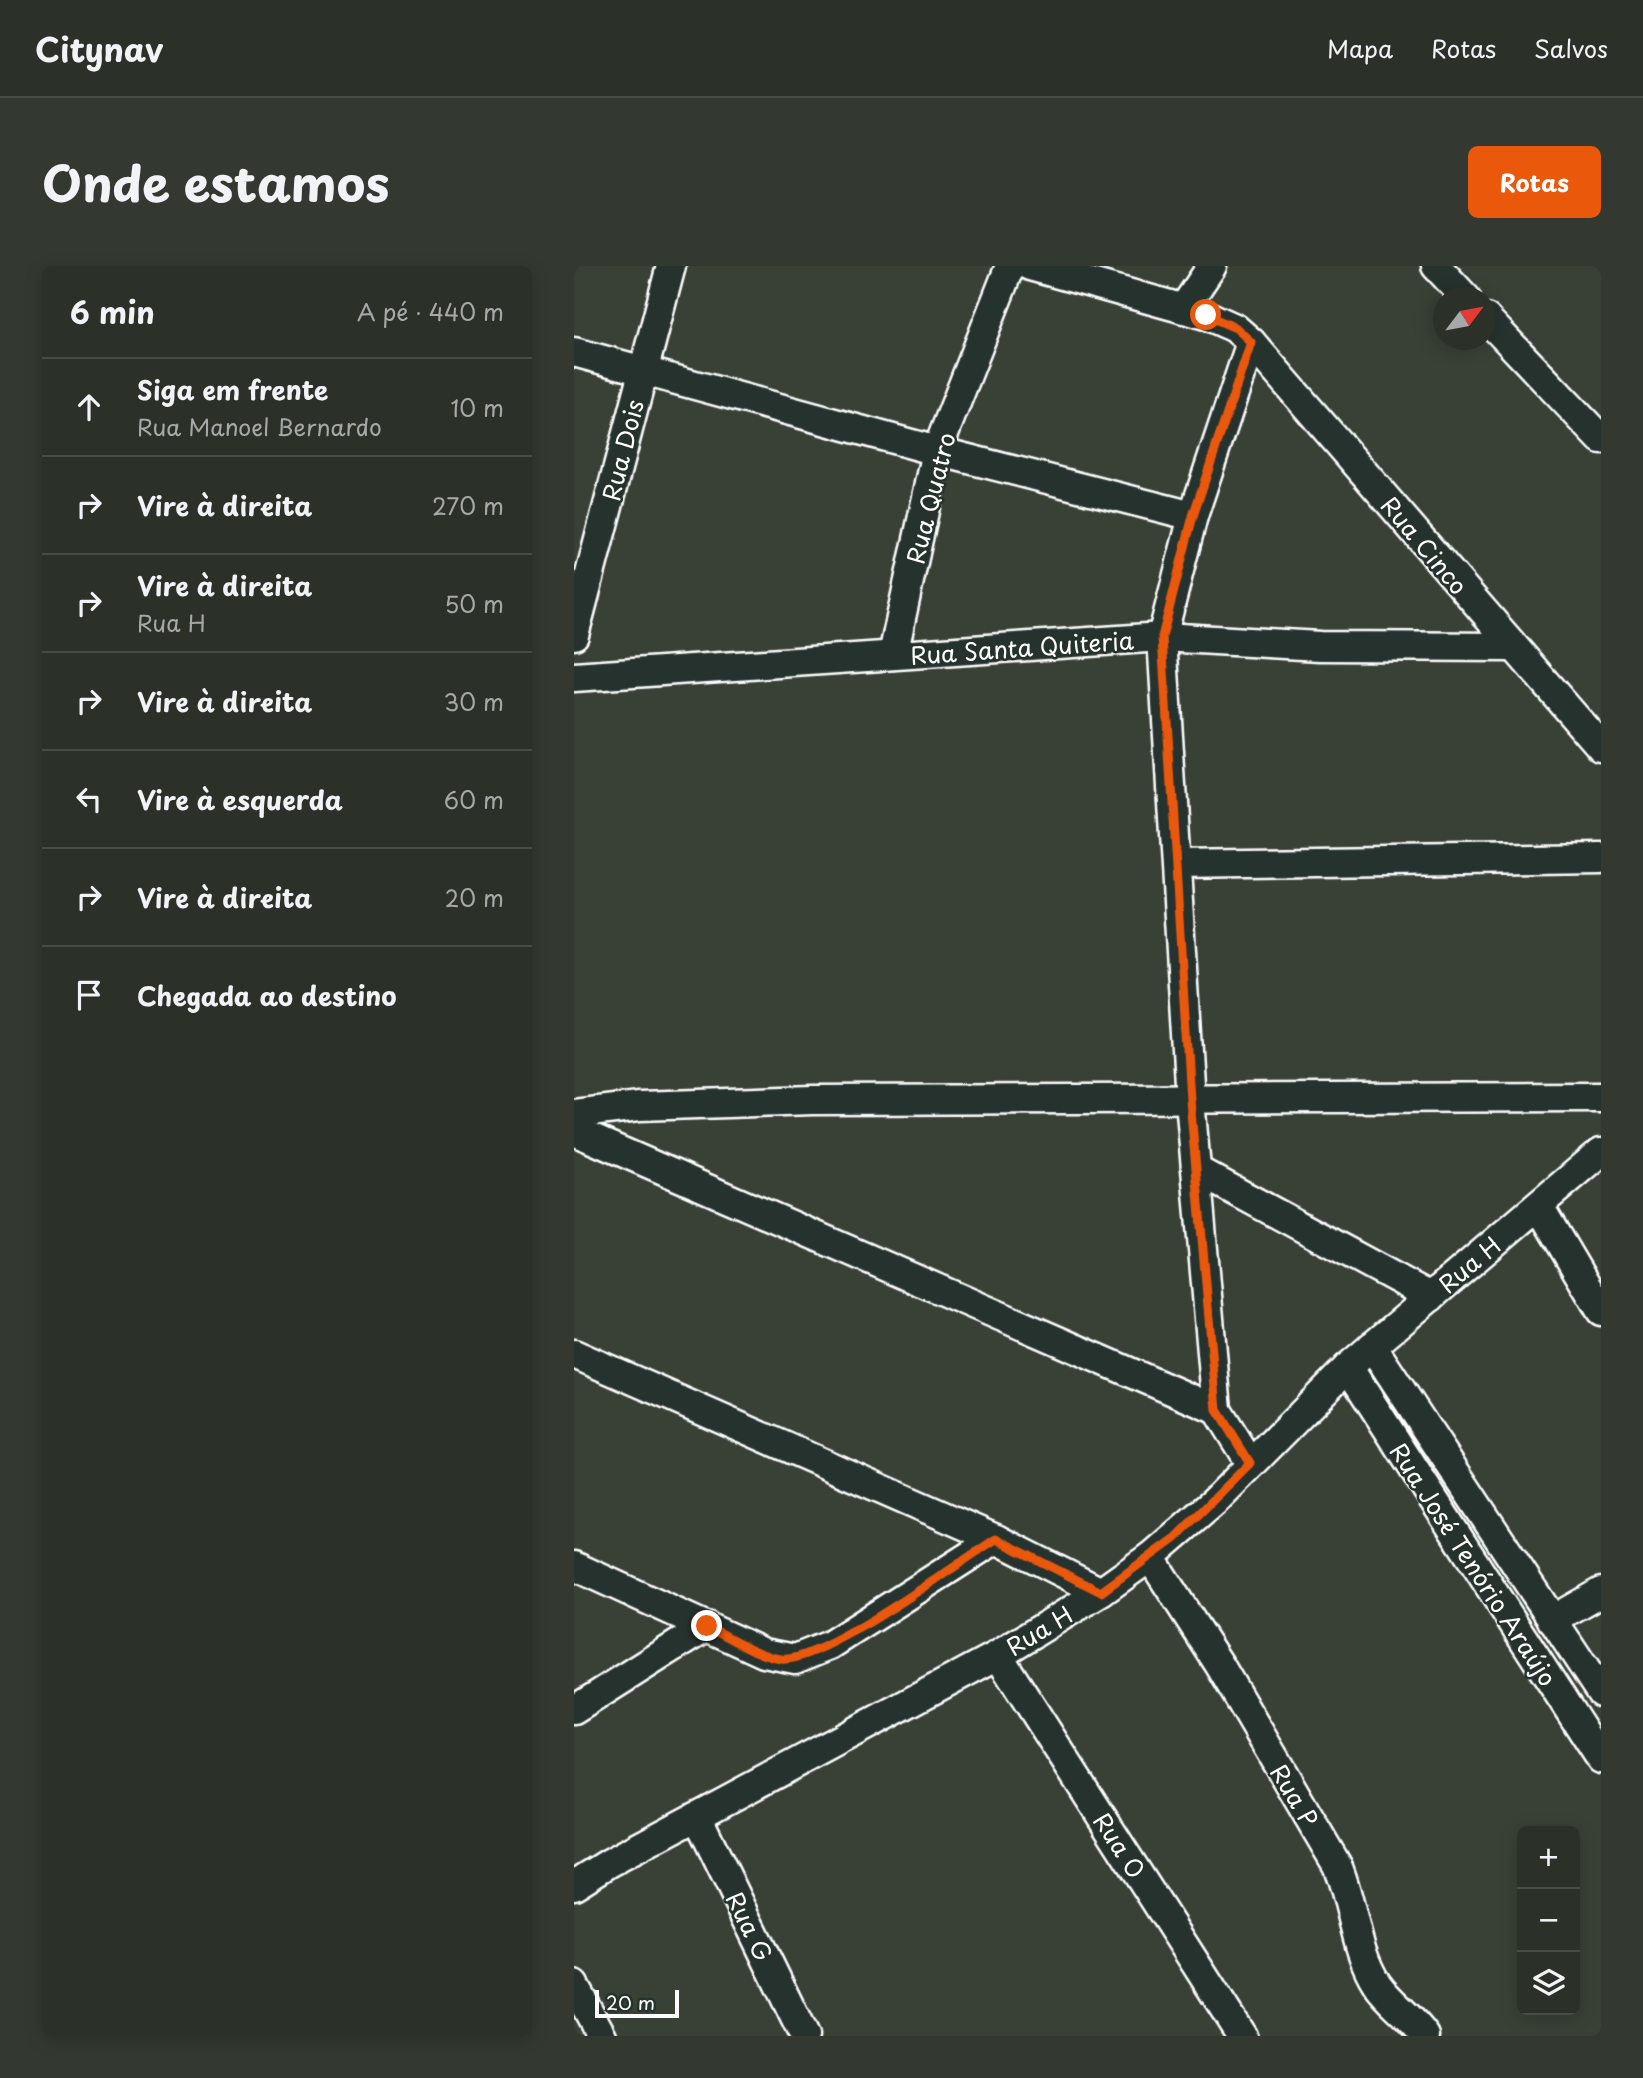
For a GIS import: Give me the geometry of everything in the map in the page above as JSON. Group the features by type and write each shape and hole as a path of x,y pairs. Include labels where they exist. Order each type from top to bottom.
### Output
{"street":[{"name":"Rua Dois","path":"574,635 671,266"},
{"name":"Rua Quatro","path":"893,655 937,452 1010,266"},
{"name":"Rua Cinco","path":"1030,266 1223,321 1251,342 1601,747"},
{"path":"1183,309 1212,266"},
{"path":"1436,266 1456,287"},
{"path":"1496,329 1601,439"},
{"path":"1250,1463 1217,1410 1190,1100 1178,864 1162,637 1193,516 1251,342"},
{"path":"574,352 937,452 1193,516"},
{"name":"Rua Santa Quiteria","path":"574,677 1162,637 1320,646 1512,647"},
{"path":"1178,864 1601,858"},
{"path":"574,1114 639,1106 813,1100 1601,1097"},
{"path":"574,1131 1217,1410"},
{"name":"Rua H","path":"574,1885 998,1655 1101,1592 1150,1557 1213,1502 1348,1367 1601,1152"},
{"path":"1198,1171 1431,1297"},
{"path":"1539,1206 1601,1311"},
{"name":"Rua José Tenório Araújo","path":"1372,1346 1601,1693"},
{"path":"574,1353 996,1539 1101,1592"},
{"name":"Rua José Tenório Araújo","path":"1348,1367 1601,1759"},
{"path":"574,1566 764,1653 795,1659 830,1645 996,1539"},
{"name":"Rua P","path":"1150,1557 1219,1664 1337,1865 1353,1909 1363,1954 1377,1983 1425,2036"},
{"path":"1552,1620 1601,1592"},
{"path":"574,1710 707,1626"},
{"name":"Rua O","path":"998,1655 1241,2036"},
{"name":"Rua G","path":"697,1816 804,2036"},
{"path":"574,1985 602,2036"}],"route":[{"path":"707,1626 764,1653 781,1659 795,1659 830,1645 996,1539 1101,1592 1175,1538 1250,1463 1217,1410 1190,1100 1178,864 1162,637 1193,516 1251,342 1236,328 1206,315"}]}
